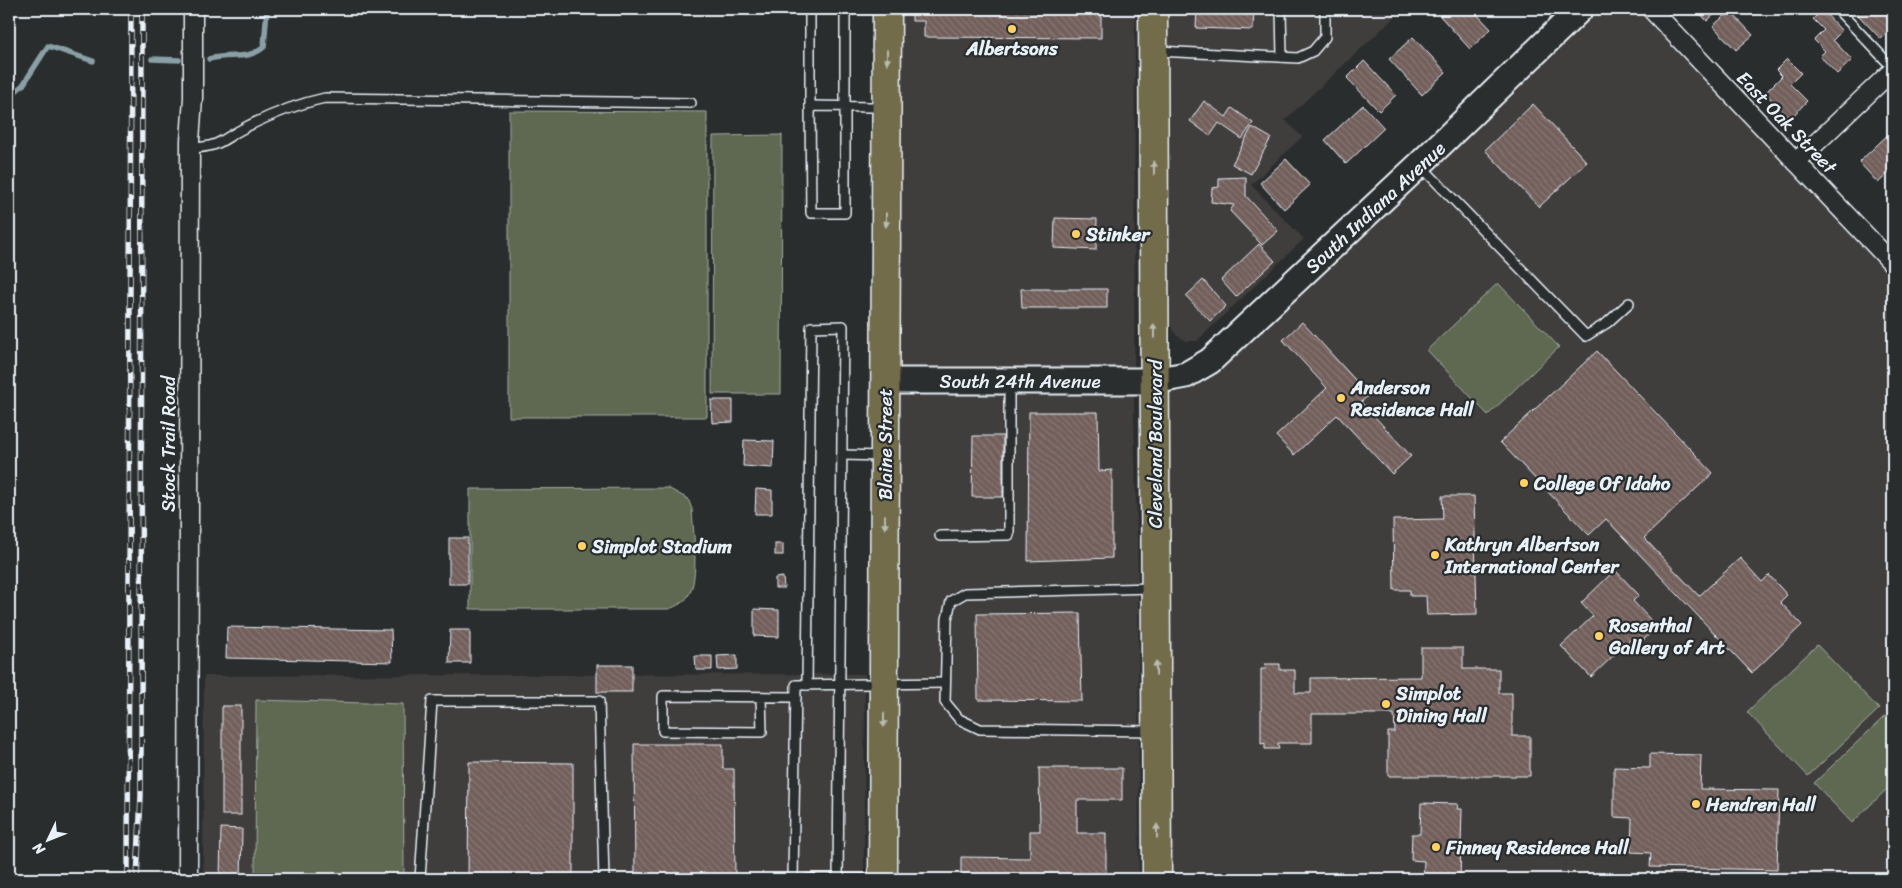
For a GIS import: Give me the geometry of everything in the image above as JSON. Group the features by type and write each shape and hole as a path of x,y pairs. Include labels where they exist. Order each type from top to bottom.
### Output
{"main road":[{"name":"Blaine Street","path":"884,879 886,9"},
{"name":"Cleveland Boulevard","path":"1153,9 1157,879"},
{"name":"South Indiana Avenue","path":"1154,381 1186,375 1210,362 1419,165 1580,9"},
{"name":"South 24th Avenue","path":"886,382 1154,381"}],"street":[{"name":"Stock Trail Road","path":"188,879 190,148 193,9"},
{"name":"East Oak Street","path":"1650,9 1893,264"},
{"path":"1796,162 1893,69"}],"lane":[{"path":"810,9 811,213 845,213 845,9"},
{"path":"1281,9 1282,57"},
{"path":"1154,51 1298,58 1313,51 1325,37 1325,9"},
{"path":"1837,9 1893,69"},
{"path":"190,148 210,147 245,127 294,105 326,98 691,103"},
{"path":"810,106 887,107"},
{"path":"1419,165 1586,336 1607,323 1629,303"},
{"path":"807,685 811,327 843,326 838,879"},
{"path":"940,536 1009,535 1009,381"},
{"path":"842,455 885,456"},
{"path":"1156,588 965,593 951,601 947,619 944,702 959,720 980,729 1156,731"},
{"path":"793,879 796,686 945,683"},
{"path":"761,697 762,732 662,731 664,696 796,697"},
{"path":"420,879 432,701 599,701 604,879"},
{"path":"807,879 879,879"}],"shaded area":[{"path":"901,9 1135,9 1134,415 1138,578 1139,879 899,879"},
{"path":"1168,9 1397,9 1400,12 1285,120 1302,137 1251,185 1304,239 1197,341 1187,341 1177,336 1172,329 1169,319"},
{"name":"College Of Idaho","path":"1580,9 1651,9 1893,264 1893,879 1157,879 1154,381 1186,375"},
{"path":"865,674 864,879 203,879 204,676"}],"green space":[{"path":"509,111 707,112 707,417 509,417"},
{"path":"782,135 781,394 712,394 713,136"},
{"path":"1498,283 1559,347 1488,415 1427,350"},
{"name":"Simplot Stadium","path":"668,488 688,499 692,509 695,554 694,578 688,596 680,604 669,609 470,609 470,489"},
{"path":"1817,645 1879,709 1808,776 1747,712"},
{"path":"256,700 403,704 404,879 255,879"},
{"path":"1885,716 1893,724 1893,783 1852,823 1814,783"}],"building":[{"name":"Albertsons","path":"912,9 1101,9 1101,38 924,37 924,21 912,21"},
{"path":"1197,9 1254,9 1253,30 1196,28"},
{"path":"1448,9 1472,9 1491,29 1470,49 1440,16"},
{"path":"1696,9 1720,9 1707,21"},
{"path":"1858,9 1893,9 1893,28 1881,39 1855,12"},
{"path":"1822,10 1842,31 1833,40 1852,60 1837,74 1820,56 1825,51 1814,40 1824,30 1813,19"},
{"path":"1730,11 1753,35 1736,50 1713,26"},
{"path":"1413,37 1446,72 1422,95 1389,59"},
{"path":"1787,59 1801,73 1790,84 1807,101 1790,119 1765,93 1782,76 1776,70"},
{"path":"1364,61 1396,95 1379,111 1347,78"},
{"path":"1204,101 1226,117 1232,108 1253,123 1242,139 1219,123 1210,136 1190,121"},
{"path":"1533,104 1587,162 1539,207 1485,150"},
{"path":"1363,105 1384,128 1346,164 1325,140"},
{"path":"1252,127 1271,138 1251,174 1232,164"},
{"path":"1893,130 1893,169 1878,183 1859,162"},
{"path":"1286,159 1310,185 1284,209 1260,183"},
{"path":"1246,177 1246,196 1278,231 1262,245 1230,211 1234,205 1211,202 1212,188 1219,187 1219,178"},
{"name":"Stinker","path":"1055,218 1097,219 1096,250 1054,248"},
{"path":"1259,244 1275,261 1236,297 1221,280"},
{"path":"1203,280 1226,306 1210,321 1186,296"},
{"path":"1021,289 1107,289 1107,308 1022,308"},
{"name":"Anderson Residence Hall","path":"1302,322 1369,395 1361,402 1411,456 1392,474 1337,415 1294,455 1276,436 1327,388 1283,340"},
{"path":"1597,351 1713,473 1644,538 1699,596 1740,558 1762,582 1769,575 1787,595 1780,602 1802,625 1752,673 1606,519 1589,535 1500,442"},
{"path":"711,400 733,400 733,422 712,423"},
{"path":"1029,412 1098,412 1099,471 1112,470 1112,558 1028,561"},
{"path":"973,436 1003,436 1003,497 972,497"},
{"path":"744,440 774,441 773,468 743,466"},
{"path":"756,489 772,490 772,514 755,514"},
{"name":"Kathryn Albertson International Center","path":"1442,496 1474,496 1477,614 1427,615 1426,596 1410,596 1410,590 1394,590 1393,520 1443,519"},
{"path":"449,538 468,538 468,584 449,584"},
{"path":"775,544 783,544 783,555 775,555"},
{"path":"1615,570 1639,595 1633,601 1657,627 1638,645 1632,638 1591,677 1561,646 1593,616 1581,603"},
{"path":"783,577 784,588 775,588 775,578"},
{"path":"754,609 779,610 779,637 754,636"},
{"path":"1080,613 1082,701 978,700 977,614"},
{"path":"227,627 391,630 392,662 226,658"},
{"path":"450,630 470,630 470,663 449,663"},
{"name":"Simplot Dining Hall","path":"1421,648 1463,648 1463,669 1499,669 1499,693 1512,693 1512,736 1530,736 1530,776 1388,776 1388,732 1395,732 1394,714 1312,714 1312,743 1278,743 1279,749 1265,749 1265,743 1261,744 1261,669 1266,669 1265,664 1280,664 1280,670 1295,670 1295,693 1311,693 1311,678 1421,677"},
{"path":"737,655 737,669 718,670 717,656"},
{"path":"695,656 712,656 712,670 696,670"},
{"path":"597,665 632,665 632,692 597,692"},
{"path":"222,706 241,706 241,815 222,815"},
{"path":"634,744 723,744 723,769 734,769 735,879 635,879"},
{"name":"Hendren Hall","path":"1650,754 1701,755 1700,789 1779,790 1777,870 1650,867 1651,853 1631,852 1632,818 1614,817 1614,767 1650,768"},
{"path":"469,762 573,763 573,879 468,879"},
{"path":"1039,768 1122,768 1122,800 1077,800 1077,833 1106,833 1106,879 961,879 961,857 1030,858 1030,831 1040,831"},
{"name":"Finney Residence Hall","path":"1421,803 1458,804 1457,809 1462,809 1460,879 1423,879 1424,861 1411,860 1412,834 1420,834"},
{"path":"221,828 242,829 241,879 220,879"}],"waterway":[{"path":"209,59 251,54 264,47 267,9"},
{"path":"9,97 23,85 48,46 93,61"},
{"path":"152,59 179,60"}],"railway":[{"path":"128,879 131,9"},
{"path":"137,879 141,796 142,9"}],"place":[{"name":"Albertsons","path":"1012,29"},
{"name":"Stinker","path":"1076,234"},
{"name":"Anderson Residence Hall","path":"1341,398"},
{"name":"College Of Idaho","path":"1524,483"},
{"name":"Simplot Stadium","path":"582,546"},
{"name":"Kathryn Albertson International Center","path":"1435,555"},
{"name":"Rosenthal Gallery of Art","path":"1599,636"},
{"name":"Simplot Dining Hall","path":"1386,704"},
{"name":"Hendren Hall","path":"1696,804"},
{"name":"Finney Residence Hall","path":"1436,847"}]}
